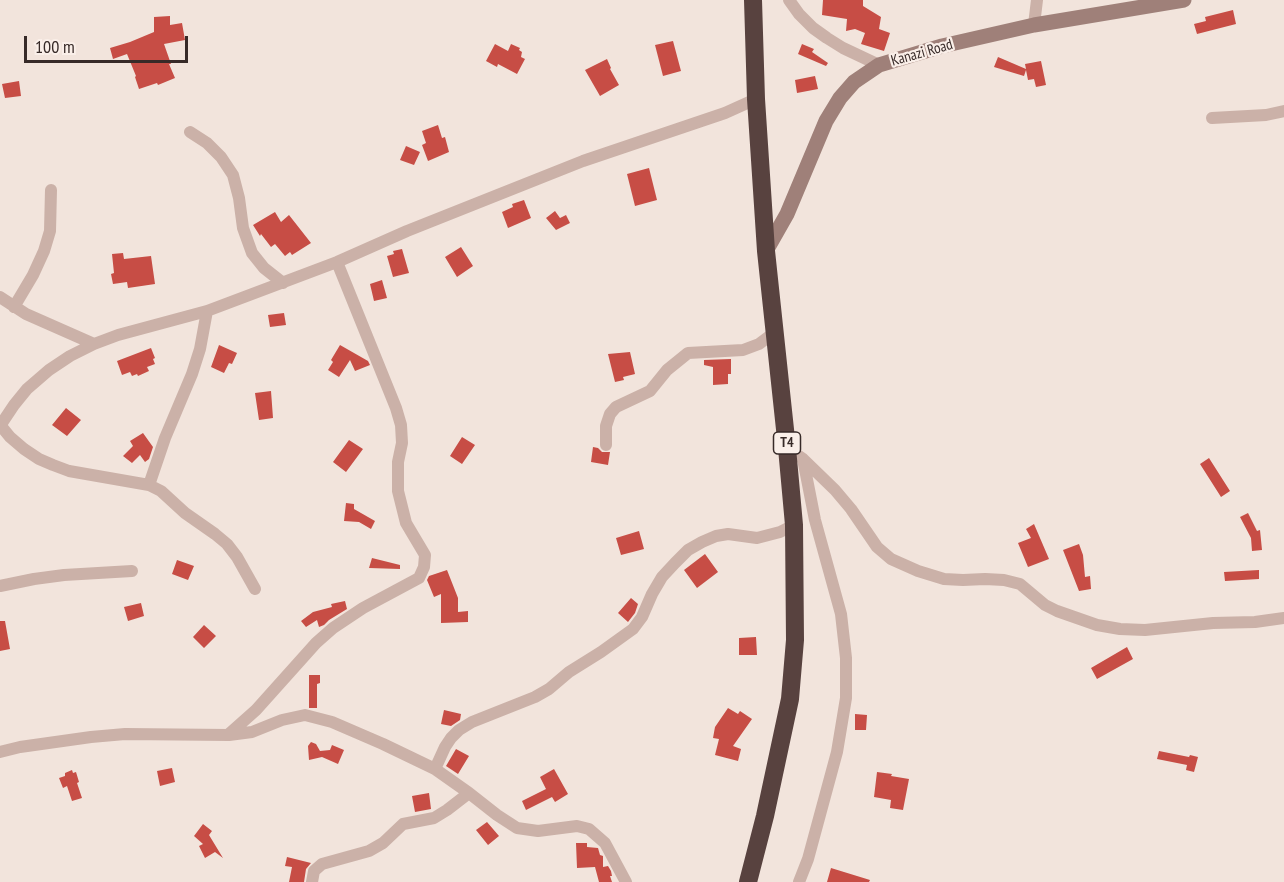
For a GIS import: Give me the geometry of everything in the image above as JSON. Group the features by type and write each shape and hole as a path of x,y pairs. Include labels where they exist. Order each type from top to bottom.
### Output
{"highway":[{"name":"T4","path":"748,882 765,816 790,699 795,639 794,525 788,448 766,251 756,99 753,0"}],"main road":[{"name":"Kanazi Road","path":"766,251 787,214 826,121 840,98 854,82 879,65 942,46 1034,25 1184,0"}],"street":[{"path":"789,0 813,28 843,48 879,65"},
{"path":"1034,25 1037,0"},
{"path":"255,589 227,544 161,491 149,486 80,473 53,465 39,459 10,437 0,426 27,389 70,356 94,344 207,311 283,283 583,161 725,113 756,99"},
{"path":"1212,118 1266,115 1284,111"},
{"path":"190,132 207,143 233,174 243,228 252,253 264,268 283,283"},
{"path":"14,307 44,251 50,231 51,190"},
{"path":"229,735 256,710 316,643 333,628 363,608 419,578 424,567 424,555 406,523 398,491 398,462 402,443 401,425 337,261"},
{"path":"0,297 43,322 94,344"},
{"path":"149,486 165,438 197,358 207,311"},
{"path":"606,445 606,426 610,414 616,407 650,391 667,370 683,356 702,351 743,350 759,344 775,332"},
{"path":"788,448 836,490 877,546 891,560 918,571 944,579 1004,580 1020,584 1045,605 1057,611 1097,625 1120,629 1145,630 1284,618"},
{"path":"799,882 808,859 837,752 846,699 846,658 841,615 815,520 803,459"},
{"path":"435,769 445,747 459,730 472,722 535,697 549,689 569,672 633,629 642,617 662,578 688,550 716,536 728,534 757,537 780,532 794,525"},
{"path":"0,586 64,575 132,571"},
{"path":"0,752 20,747 125,734 229,735 252,732 282,720 305,715 332,722 435,769 517,828 538,831 577,826 589,828 605,843 626,882"},
{"path":"312,882 314,871 322,864 369,851 383,843 403,824 434,818 469,793"}],"building":[{"path":"823,0 863,0 863,6 881,17 879,29 890,33 884,51 861,44 865,33 855,29 846,31 847,19 822,15"},
{"path":"1233,10 1236,24 1197,34 1194,24 1206,21 1205,17"},
{"path":"170,16 170,25 182,23 185,40 164,44 175,78 139,89 127,54 113,59 110,48 154,32 154,17"},
{"path":"673,41 681,71 663,76 655,45"},
{"path":"495,44 508,51 511,44 520,48 521,57 525,59 517,74 498,64 497,67 486,61"},
{"path":"802,44 814,49 812,52 828,63 826,66 798,54"},
{"path":"998,57 1026,69 1025,64 1041,61 1046,85 1036,87 1034,79 1028,80 1026,70 1024,76 994,67"},
{"path":"607,59 619,85 600,96 585,70"},
{"path":"815,76 818,89 797,93 795,80"},
{"path":"19,81 21,96 5,98 2,84"},
{"path":"438,125 442,138 445,137 449,152 428,161 422,145 426,143 422,131"},
{"path":"406,146 420,152 414,165 400,160"},
{"path":"649,168 657,200 635,206 627,174"},
{"path":"524,200 531,218 508,228 502,212 513,207 512,204"},
{"path":"555,211 560,218 566,215 570,223 556,230 546,218"},
{"path":"275,212 281,222 289,215 311,243 292,255 290,252 285,256 275,244 271,247 253,225"},
{"path":"461,247 473,266 457,277 445,257"},
{"path":"402,249 409,273 393,277 387,256 394,254 393,251"},
{"path":"123,253 124,259 151,256 155,284 128,288 127,282 113,284 112,254"},
{"path":"382,280 387,298 374,301 370,284"},
{"path":"284,313 286,325 270,327 268,315"},
{"path":"219,345 237,353 232,364 229,363 224,373 211,367"},
{"path":"340,345 368,361 370,365 355,371 350,360 339,377 328,370"},
{"path":"151,348 155,364 147,367 149,371 138,376 137,374 132,376 130,372 122,375 117,361"},
{"path":"630,352 635,374 615,382 608,354"},
{"path":"731,359 728,384 713,385 713,367 704,365 704,360"},
{"path":"271,391 273,418 259,420 255,393"},
{"path":"66,408 81,420 67,436 52,425"},
{"path":"143,433 153,447 149,459 145,462 140,455 132,463 123,456 133,446 130,441"},
{"path":"462,437 475,445 462,464 450,456"},
{"path":"349,440 363,449 346,472 333,462"},
{"path":"593,447 602,452 610,452 608,465 591,462"},
{"path":"1209,458 1230,491 1221,497 1200,464"},
{"path":"346,503 354,504 354,509 375,521 371,529 359,522 344,521"},
{"path":"1248,513 1257,531 1260,530 1262,550 1252,551 1251,538 1240,517"},
{"path":"1034,524 1049,559 1028,567 1018,543 1031,538 1026,529"},
{"path":"639,531 644,549 621,555 616,538"},
{"path":"1079,544 1083,555 1085,577 1090,576 1091,589 1079,591 1063,550"},
{"path":"705,554 718,572 697,588 684,570"},
{"path":"372,558 400,565 400,569 369,568"},
{"path":"177,560 194,566 188,580 172,574"},
{"path":"447,570 458,598 458,612 468,611 468,622 441,623 441,594 434,597 427,580 429,576"},
{"path":"1259,570 1259,579 1225,581 1224,572"},
{"path":"631,598 638,604 628,622 618,613"},
{"path":"345,601 347,609 324,625 319,627 317,620 306,627 301,621 313,612"},
{"path":"141,603 144,616 128,621 124,607"},
{"path":"0,621 5,621 10,649 0,651"},
{"path":"204,625 216,636 204,648 193,637"},
{"path":"756,637 757,655 739,655 739,638"},
{"path":"1127,647 1133,659 1097,679 1091,668"},
{"path":"309,675 320,675 320,683 317,684 317,708 309,708"},
{"path":"728,708 738,714 740,711 752,719 733,746 741,749 738,761 715,755 719,739 713,738 715,727"},
{"path":"444,710 461,714 460,720 451,726 441,724"},
{"path":"855,714 867,715 866,730 855,730"},
{"path":"311,742 316,744 320,751 330,750 332,745 344,750 338,764 322,757 309,760 308,746"},
{"path":"456,749 469,756 458,774 446,766"},
{"path":"1159,751 1198,757 1194,772 1186,770 1187,765 1157,759"},
{"path":"172,768 175,782 160,786 157,771"},
{"path":"554,769 568,794 555,802 552,797 526,810 522,801 546,789 540,777"},
{"path":"72,770 73,773 76,772 82,798 72,801 67,786 63,788 59,778"},
{"path":"877,772 909,779 903,810 890,808 891,800 874,797"},
{"path":"429,793 431,809 415,812 412,796"},
{"path":"487,822 499,836 488,845 476,830"},
{"path":"203,824 212,831 209,835 223,858 215,852 205,858 199,846 203,844 194,836"},
{"path":"576,843 587,843 587,847 598,848 600,855 603,856 603,867 608,866 611,871 612,882 599,882 595,867 577,868"},
{"path":"287,857 311,863 306,869 304,882 289,882 292,867 285,866"},
{"path":"831,868 870,880 869,882 827,882"}]}
